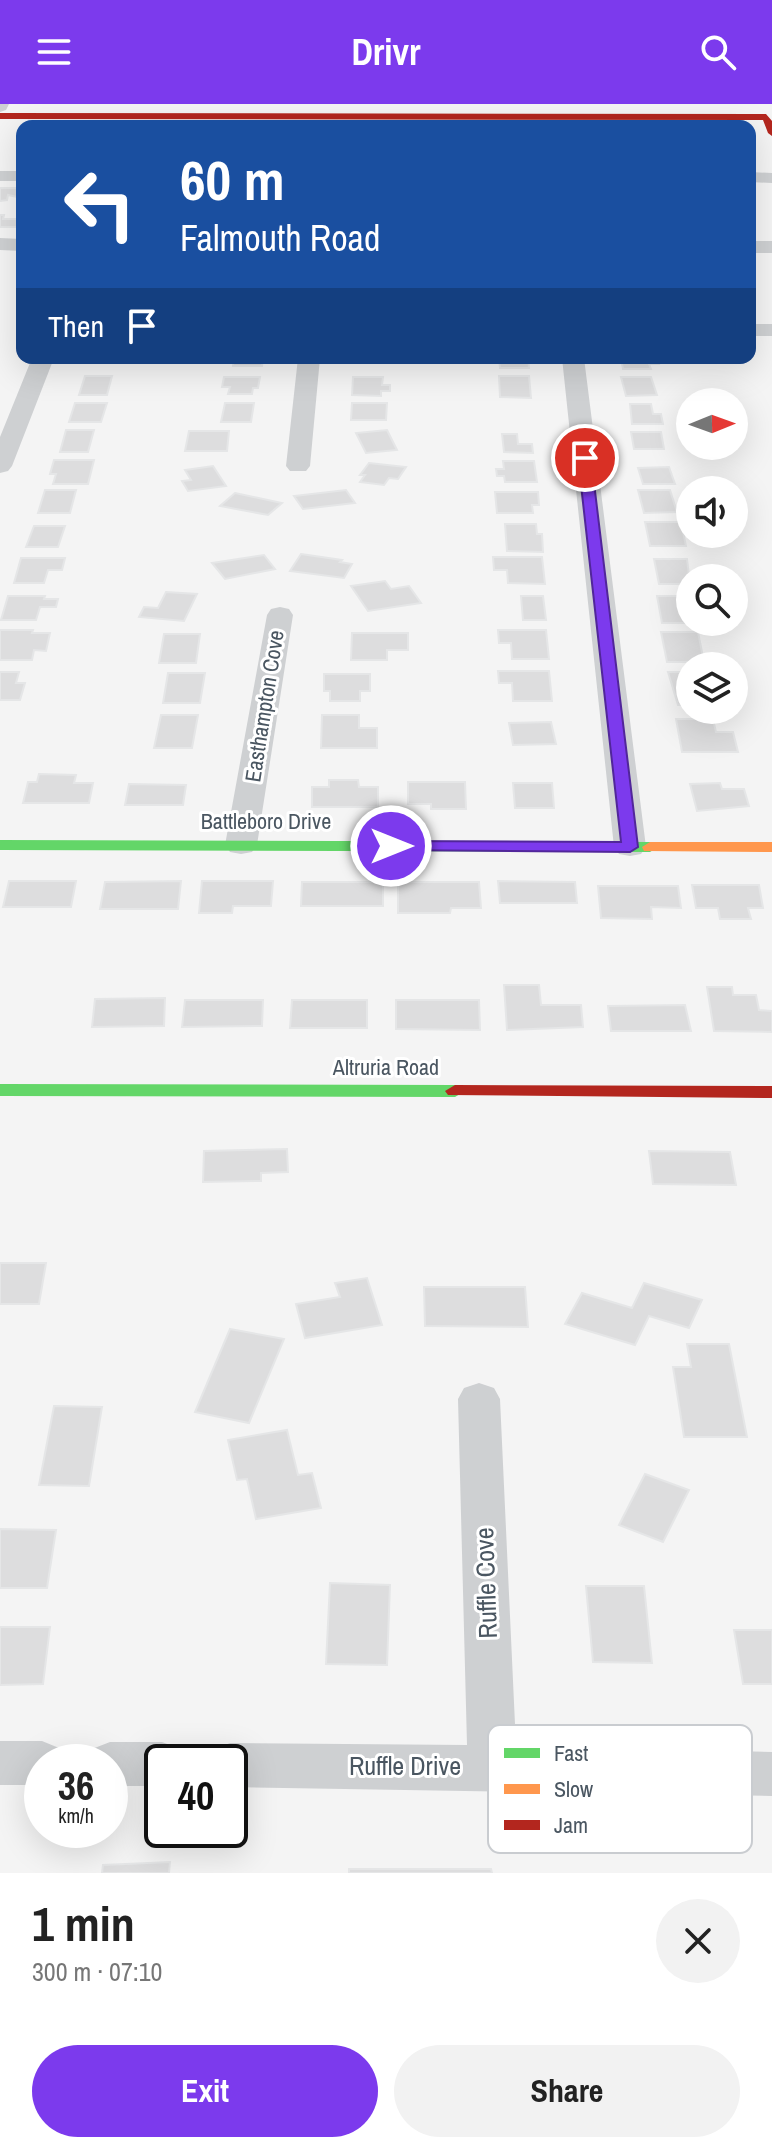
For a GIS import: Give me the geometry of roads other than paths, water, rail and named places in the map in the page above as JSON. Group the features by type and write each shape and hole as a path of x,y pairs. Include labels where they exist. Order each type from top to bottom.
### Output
{"street":[{"path":"0,116 342,120"},
{"path":"0,466 41,364"},
{"path":"298,466 308,364"},
{"path":"574,364 630,847"},
{"name":"Easthampton Cove","path":"241,845 280,615"},
{"name":"Battleboro Drive","path":"0,845 772,847"},
{"name":"Altruria Road","path":"0,1090 772,1092"},
{"name":"Ruffle Cove","path":"479,1399 491,1725"},
{"path":"0,1763 24,1763"},
{"name":"Ruffle Drive","path":"248,1765 488,1767"},
{"name":"Ruffle Drive","path":"752,1774 772,1774"}]}
